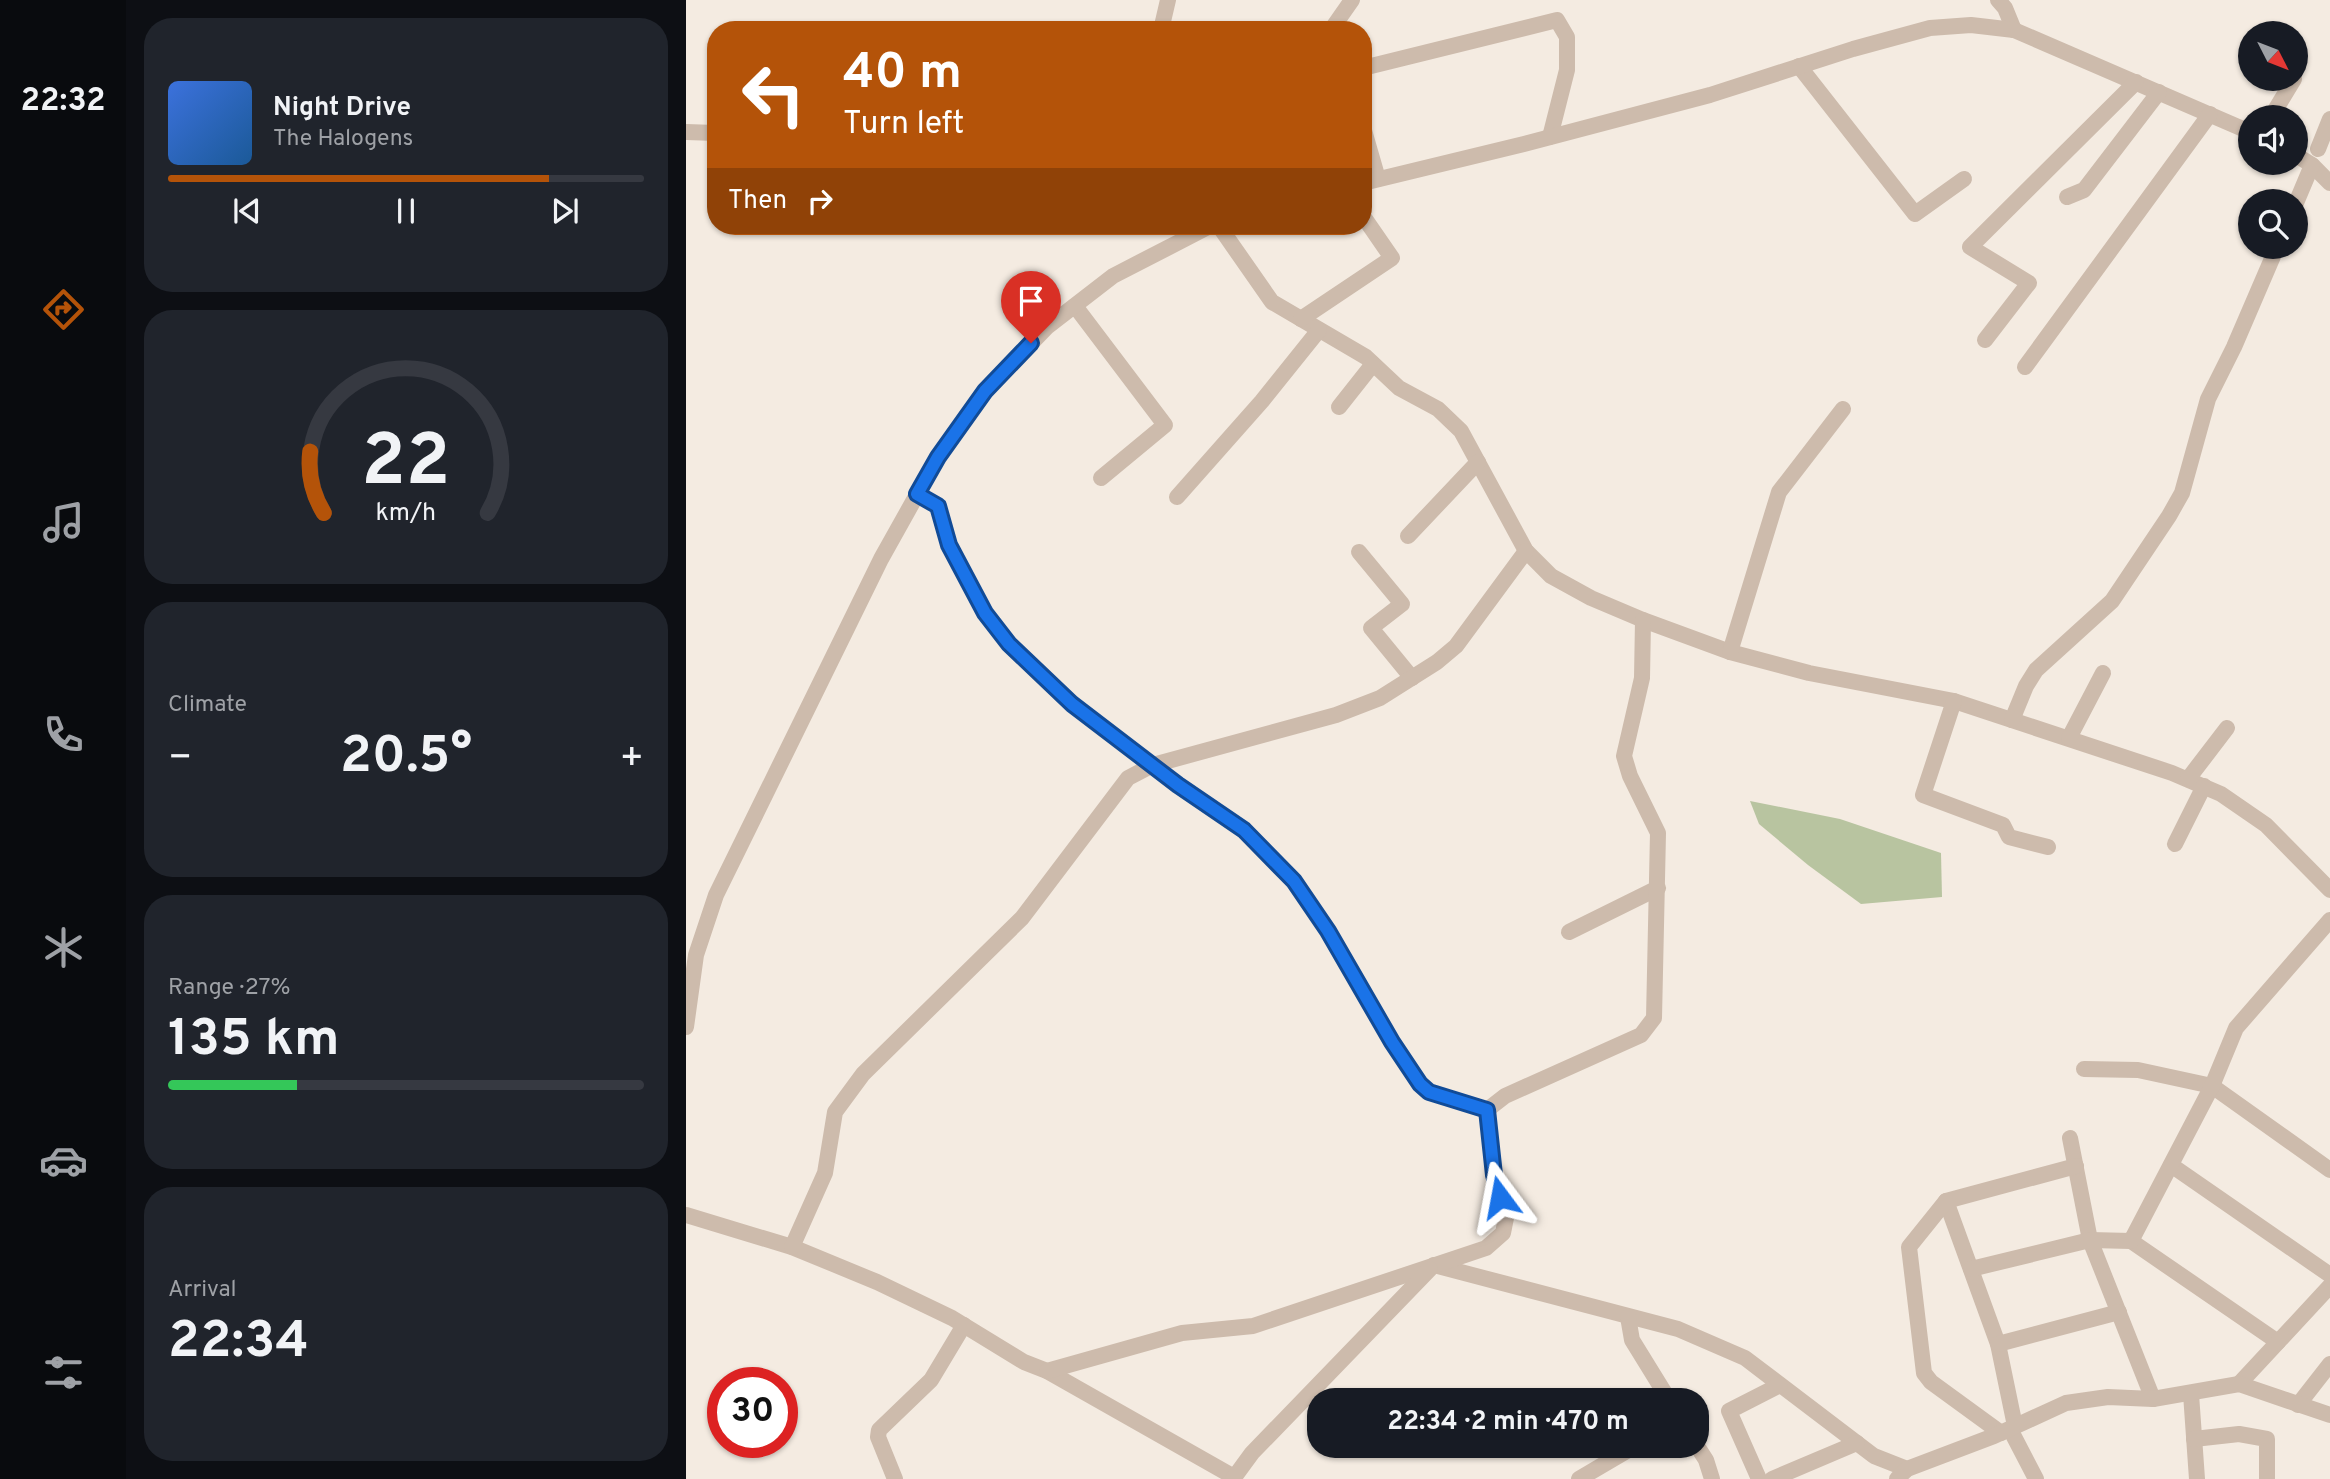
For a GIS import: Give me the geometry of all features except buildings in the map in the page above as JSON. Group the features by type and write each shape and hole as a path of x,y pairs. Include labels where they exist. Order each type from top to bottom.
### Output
{"street":[{"path":"1163,21 1168,0"},
{"path":"1337,21 1352,0"},
{"path":"1998,0 2005,8 2014,30"},
{"path":"1372,66 1557,20 1567,37 1567,70 1550,136"},
{"path":"1372,180 1710,94 1930,28 1971,25 2014,30 2238,127"},
{"path":"1799,66 1915,214 1964,179"},
{"path":"1984,340 2029,283 1969,247 2136,82"},
{"path":"2067,197 2084,190 2159,92"},
{"path":"2025,367 2210,114"},
{"path":"2318,149 2330,119"},
{"path":"686,132 707,133"},
{"path":"2308,162 2330,183"},
{"path":"2302,189 2312,165"},
{"path":"1301,319 1392,258 1372,229"},
{"path":"686,1027 696,955 716,895 881,559 938,457 985,391 1047,327 1113,276 1193,235"},
{"path":"1225,235 1272,302 1366,357 1399,388 1438,410 1461,431 1526,551 1551,576 1591,598 1730,652 1809,673 1954,701 2188,779 2221,794 2266,824 2330,890"},
{"path":"2012,720 2036,670 2112,601 2182,493 2208,399 2272,259"},
{"path":"1075,306 1165,425 1101,478"},
{"path":"1177,497 1262,401 1319,330"},
{"path":"1339,407 1373,363"},
{"path":"1730,652 1779,492 1843,409"},
{"path":"1408,536 1478,462"},
{"path":"917,494 938,506 949,545 985,613 1009,644 1072,704 1244,830 1294,881 1328,931 1392,1042 1420,1084 1429,1092 1487,1110"},
{"path":"792,1247 825,1173 835,1112 863,1074 1022,918 1128,778 1153,765 1336,715 1380,698 1437,662 1456,646 1526,551"},
{"path":"1359,552 1402,604 1371,628 1412,678"},
{"path":"1487,1110 1504,1096 1641,1035 1654,1018 1658,833 1630,776 1624,757 1642,678 1643,620"},
{"path":"2069,738 2103,673"},
{"path":"1954,701 1923,795 2003,825 2009,836 2048,847"},
{"path":"2188,779 2227,728"},
{"path":"2175,844 2204,786"},
{"path":"1570,932 1658,888"},
{"path":"2131,1241 2212,1086 2236,1028 2330,920"},
{"path":"2084,1069 2138,1070 2212,1086 2330,1170"},
{"path":"1047,1371 1182,1333 1253,1326 1486,1248 1503,1233 1506,1218 1494,1175 1487,1110"},
{"path":"2070,1138 2090,1240 2153,1399"},
{"path":"2171,1165 2330,1275"},
{"path":"2009,1429 1930,1382 1924,1373 1909,1247 1946,1201 2076,1166"},
{"path":"1946,1201 1998,1344 2009,1429 2036,1479"},
{"path":"686,1215 792,1247 877,1282 964,1325 1024,1362 1047,1371 1234,1478 1252,1453 1434,1265"},
{"path":"1971,1269 2090,1240 2131,1241 2278,1342"},
{"path":"1434,1265 1678,1329 1745,1358 1874,1456 1902,1474 2066,1403 2108,1397 2153,1399 2239,1384 2330,1415"},
{"path":"2239,1384 2330,1286"},
{"path":"1998,1344 2119,1312"},
{"path":"1628,1317 1632,1340 1662,1388"},
{"path":"895,1479 878,1437 879,1430 930,1380 964,1325"},
{"path":"2298,1405 2330,1364"},
{"path":"1759,1479 1729,1411 1780,1385"},
{"path":"2191,1394 2197,1479"},
{"path":"2194,1439 2239,1434 2267,1439 2267,1479"},
{"path":"1772,1479 1857,1443"},
{"path":"1579,1479 1615,1458"},
{"path":"1705,1458 1712,1479"}],"green space":[{"path":"1750,801 1840,819 1941,853 1942,897 1861,904 1759,824"}],"route":[{"path":"1031,343 985,391 938,457 917,494 938,506 949,545 985,613 1009,644 1072,704 1178,785 1244,830 1294,881 1328,931 1392,1042 1420,1084 1429,1092 1487,1110 1488,1137 1500,1197"}]}
